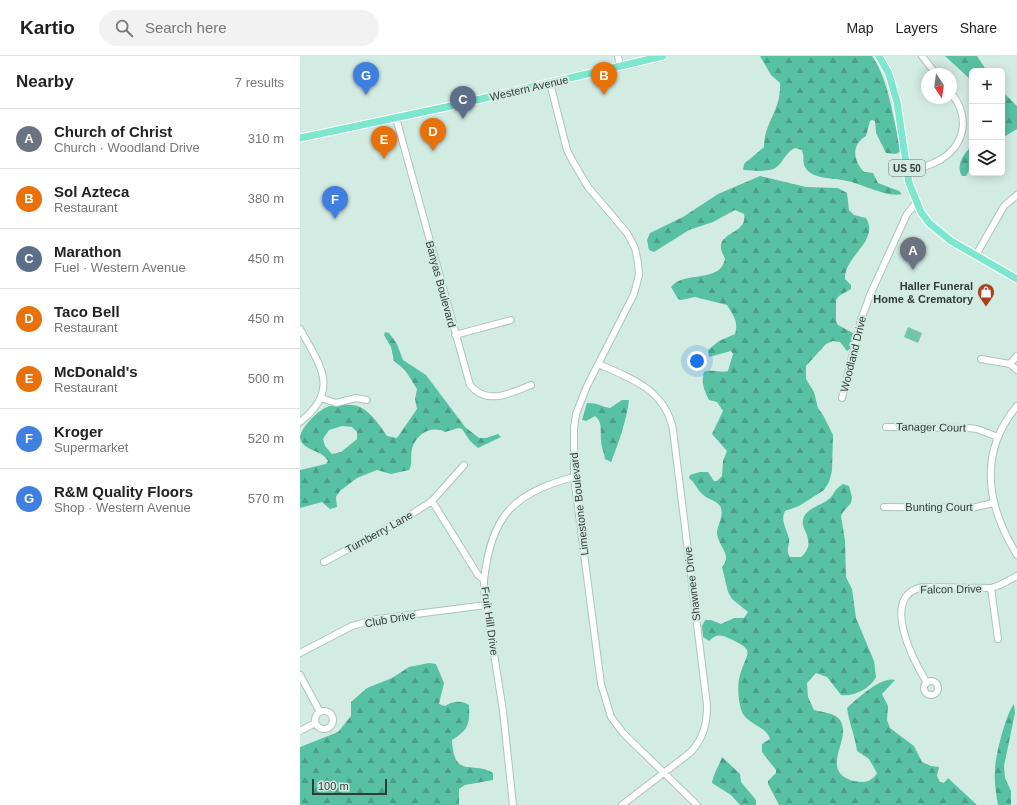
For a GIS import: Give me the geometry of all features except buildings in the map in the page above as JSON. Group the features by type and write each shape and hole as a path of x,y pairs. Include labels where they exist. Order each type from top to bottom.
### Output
{"main road":[{"name":"Western Avenue","path":"300,138 396,118 663,56"},
{"name":"US 50","path":"879,56 889,74 897,102 907,172 916,203 929,223 950,241 1017,279"}],"street":[{"path":"618,56 620,67"},
{"path":"922,56 931,68"},
{"name":"Limestone Boulevard","path":"550,83 567,150 588,187 627,234 635,248 638,263 638,275 634,294 598,364 576,414 573,443 574,477 601,684 605,702 611,717 622,733 697,805"},
{"path":"907,172 940,160 947,155 957,142 963,127 963,116 957,101"},
{"name":"Banyas Boulevard","path":"396,118 470,385 478,393 488,397 502,396 531,384"},
{"path":"976,255 1004,206 1017,195"},
{"name":"Woodland Drive","path":"842,398 860,320 907,214 916,203"},
{"path":"455,335 511,320"},
{"path":"300,329 322,374 323,390 322,398 312,411 300,422"},
{"path":"1010,364 1017,356"},
{"path":"981,359 1010,364 1017,370"},
{"name":"Shawnee Drive","path":"598,364 644,386 658,397 670,414 707,705 707,720 699,743 691,752 622,805"},
{"path":"322,398 336,403 356,398 367,400"},
{"path":"1017,406 1007,420 998,438 991,466 993,503 1002,529 1017,555"},
{"name":"Tanager Court","path":"886,427 968,428 977,429 998,438"},
{"path":"432,501 464,465"},
{"path":"484,580 487,555 492,537 498,523 510,509 544,486 574,477"},
{"name":"Turnberry Lane","path":"324,562 404,519 432,501"},
{"name":"Fruit Hill Drive","path":"432,501 478,575 484,580 486,605 503,711 513,805"},
{"name":"Bunting Court","path":"884,507 972,508 993,503"},
{"name":"Falcon Drive","path":"927,682 916,664 907,640 900,612 903,599 913,590 923,587 991,588 1017,576"},
{"path":"991,588 998,639"},
{"name":"Club Drive","path":"300,653 352,626 376,619 486,605"},
{"path":"300,675 320,712"},
{"path":"320,712 329,712 332,717 332,724 328,728 322,729 315,723 315,717 320,712"},
{"path":"300,731 315,723"}],"green space":[{"path":"760,56 872,56 883,77 887,89 901,151 896,154 886,153 876,133 875,121 872,120 870,121 866,136 861,140 856,148 856,158 864,172 873,173 878,183 899,191 902,194 890,194 847,181 816,176 806,168 802,150 795,148 788,153 777,167 773,169 763,171 743,170 744,164 764,147 766,132 776,109 779,97 780,83 771,75"},
{"path":"945,56 977,56 985,68 969,68 969,78"},
{"path":"1005,94 1017,106 1017,129 1005,136"},
{"path":"969,149 969,169 966,176 962,176 959,168 961,160"},
{"path":"760,176 806,187 838,188 847,193 849,210 854,215 866,218 869,226 865,241 846,271 845,279 851,285 851,289 839,296 836,300 836,321 838,325 853,333 852,347 847,351 840,342 833,341 826,344 806,366 806,379 814,392 818,408 833,435 832,471 829,482 824,490 799,506 785,511 783,518 789,539 788,550 790,557 801,557 808,546 807,536 803,524 804,516 810,510 829,499 843,484 849,486 852,497 851,503 841,516 845,540 846,577 852,589 856,618 874,661 876,677 870,685 861,691 851,695 841,695 827,677 816,673 807,683 808,697 814,710 832,714 840,720 843,727 843,735 837,759 837,766 840,772 850,780 864,782 872,779 877,773 869,759 857,751 847,708 876,685 883,681 895,680 882,694 888,706 887,720 890,728 914,746 922,762 931,766 939,767 937,776 940,782 944,783 948,778 977,805 779,805 768,784 768,781 776,773 776,770 762,752 762,744 770,739 765,731 744,716 740,703 738,683 748,652 737,642 722,636 716,636 709,641 703,637 702,626 705,620 711,620 721,624 734,618 744,618 748,612 732,599 728,592 722,567 725,562 726,554 717,533 722,513 720,506 702,494 689,478 690,475 700,472 708,472 714,481 717,481 722,476 723,461 727,451 712,434 723,411 717,402 709,400 704,386 703,376 704,372 707,371 728,371 733,354 731,351 709,357 708,350 719,341 735,334 736,322 727,305 695,297 681,300 678,299 671,287 684,279 716,272 722,267 725,259 721,249 722,243 728,235 742,225 744,214 735,210 713,222 689,230 654,252 649,250 647,240 650,233 683,217 718,194"},
{"path":"908,327 922,333 918,343 904,337"},
{"path":"385,332 389,333 397,344 403,360 426,375 465,427 479,438 486,438 498,434 501,437 478,448 470,441 462,429 459,428 445,432 440,430 429,430 421,435 414,444 411,452 411,465 409,470 391,474 377,470 357,478 340,491 336,497 337,507 330,509 322,502 300,508 300,470 326,464 328,461 326,457 305,446 300,438 303,429 316,414 330,406 357,406 372,416 387,436 397,438 417,409 415,399 417,389 405,370 394,361 391,347 384,335","holes":["342,426 352,427 357,432 357,439 341,452 332,454 325,446 323,439 329,430"]},
{"path":"622,400 629,400 628,407 622,432 611,462 605,459 601,442 601,427 598,418 595,416 586,421 582,420 587,403 610,408"},
{"path":"429,663 436,664 444,683 439,704 445,706 454,702 460,702 469,705 469,718 467,726 462,733 452,740 453,752 456,760 460,765 465,767 485,769 493,773 493,780 465,785 459,789 459,805 300,805 300,747 338,732 351,716 351,702 367,688 392,678 409,667"},
{"path":"1014,704 1015,713 1004,766 1005,778 1011,791 1011,805 998,805 995,783 995,764 1004,725"},
{"path":"722,757 740,774 741,782 756,800 756,805 740,805 731,795 712,783"}],"place":[{"name":"R&M Quality Floors","path":"366,95"},
{"name":"Sol Azteca","path":"604,95"},
{"name":"Marathon","path":"463,119"},
{"name":"Taco Bell","path":"433,151"},
{"name":"McDonald's","path":"384,159"},
{"name":"Kroger","path":"335,219"},
{"name":"Church of Christ","path":"913,270"},
{"name":"Haller Funeral Home & Crematory","path":"986,307"}]}
